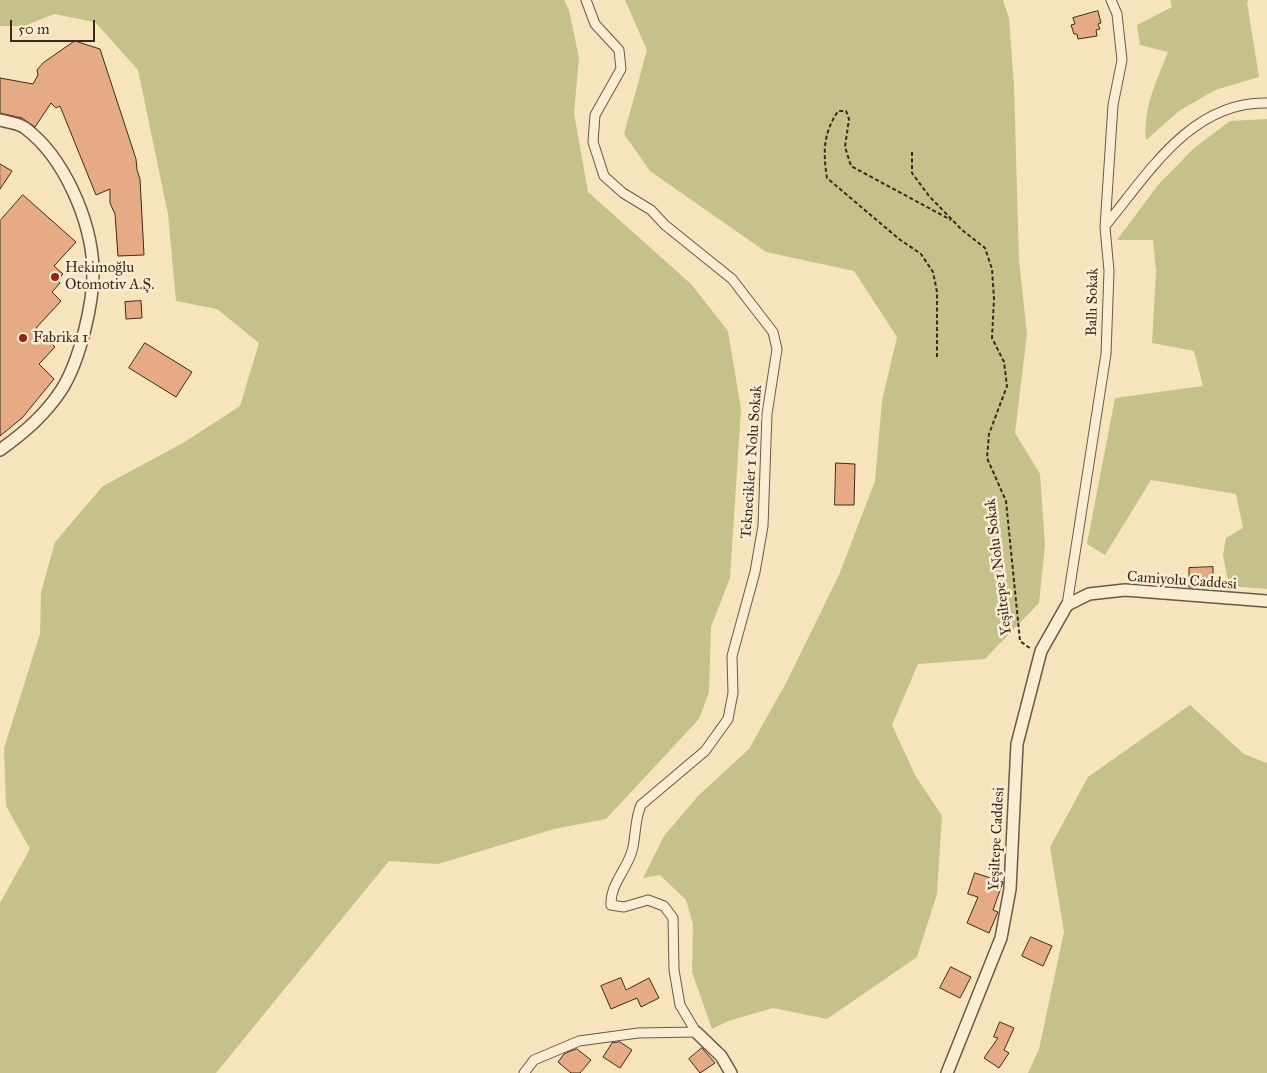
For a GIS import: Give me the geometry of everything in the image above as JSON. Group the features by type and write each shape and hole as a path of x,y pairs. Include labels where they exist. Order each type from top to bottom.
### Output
{"street":[{"name":"Teknecikler 1 Nolu Sokak","path":"586,0 595,24 619,50 620,69 595,115 593,142 604,176 623,193 651,210 665,225 732,279 773,332 777,349 767,414 763,526 756,572 732,656 734,693 728,718 705,751 641,805 636,817 633,846 611,894 611,905 624,907 648,900 664,906 673,918 674,970 680,1005 696,1032"},
{"name":"Ballı Sokak","path":"1067,605 1106,354 1109,271 1105,227 1113,106 1122,60 1117,14 1111,0"},
{"path":"1105,227 1182,134 1226,107 1267,103"},
{"path":"0,120 24,127 55,158 77,197 89,242 93,269 88,312 75,359 62,388 33,426 0,450"},
{"name":"Camiyolu Caddesi","path":"1067,605 1089,594 1125,590 1267,601"},
{"name":"Yeşiltepe Caddesi","path":"947,1073 1001,938 1010,889 1017,744 1041,651 1067,605"},
{"path":"524,1073 534,1060 579,1041 638,1033 696,1032 720,1056 731,1073"}],"path":[{"name":"Yeşiltepe 1 Nolu Sokak","path":"937,358 937,292 933,272 921,254 899,239 827,178 824,139 829,125 838,111 846,111 849,119 845,147 851,166 953,221"},
{"name":"Yeşiltepe 1 Nolu Sokak","path":"912,152 912,173 929,196 953,221 985,248 992,269 994,299 992,338 1004,362 1007,386 989,434 987,458 1006,501 1020,641 1026,647 1041,651"}],"shaded area":[{"path":"0,0 564,0 569,10 579,58 574,113 588,192 691,284 728,331 741,409 730,578 711,627 709,692 699,719 606,819 554,829 438,864 389,861 216,1073 0,1073 0,903 30,849 6,806 4,748 40,634 41,593 55,542 103,486 183,443 240,406 259,343 217,309 176,301 168,214 138,70 95,22 54,14 24,26 0,26"},
{"path":"625,0 1003,0 1009,18 1014,86 1019,260 1027,334 1015,433 1040,474 1045,545 1039,603 985,659 918,664 892,725 915,775 942,816 937,894 917,957 827,1019 773,1008 728,1021 712,1029 692,972 693,924 686,900 660,875 643,878 664,836 698,796 749,749 786,683 839,575 875,481 882,401 897,337 854,271 766,252 650,171 624,134 647,50"},
{"path":"1170,0 1249,0 1247,2 1259,77 1215,90 1179,111 1146,140 1148,106 1168,52 1140,45 1137,25 1172,7"},
{"path":"1267,119 1267,589 1229,586 1223,555 1226,538 1243,528 1236,494 1151,480 1105,555 1087,544 1115,398 1203,386 1194,351 1152,343 1156,271 1153,240 1117,240 1158,185 1194,148 1230,121"},
{"path":"1190,705 1244,754 1267,763 1267,1073 1028,1073 1039,1049 1064,932 1050,847 1088,777"}],"building":[{"path":"1098,11 1101,23 1098,24 1100,29 1096,30 1097,36 1078,39 1071,25 1075,24 1073,18"},
{"path":"75,41 100,49 136,159 140,179 144,255 118,256 115,214 110,203 110,189 96,195 60,106 56,108 51,103 35,127 22,118 0,113 0,78 33,84 38,75 37,70 43,63"},
{"path":"0,164 12,171 0,189"},
{"path":"23,195 76,242 54,266 63,274 57,280 60,283 52,292 61,301 36,328 55,347 39,364 54,379 22,418 0,436 0,221"},
{"path":"141,301 142,318 126,319 125,302"},
{"path":"145,343 192,372 176,397 129,368"},
{"path":"836,463 855,464 854,505 835,505"},
{"path":"1213,567 1213,588 1189,587 1189,568"},
{"path":"975,873 1003,882 993,910 998,912 989,933 967,923 978,897 968,894"},
{"path":"1031,937 1052,946 1043,966 1022,956"},
{"path":"951,967 971,977 960,998 940,988"},
{"path":"621,978 626,990 649,978 659,998 641,1007 637,998 611,1009 601,986"},
{"path":"1000,1022 1014,1028 1004,1050 1009,1053 999,1068 984,1058 998,1038 994,1037"},
{"path":"620,1042 632,1050 620,1068 603,1057 612,1043"},
{"path":"702,1048 715,1063 700,1073 689,1059"},
{"path":"577,1049 591,1060 580,1073 571,1073 558,1062 564,1054"}],"place":[{"name":"Hekimoğlu Otomotiv A.Ş.","path":"55,277"},
{"name":"Fabrika 1","path":"23,338"}]}
